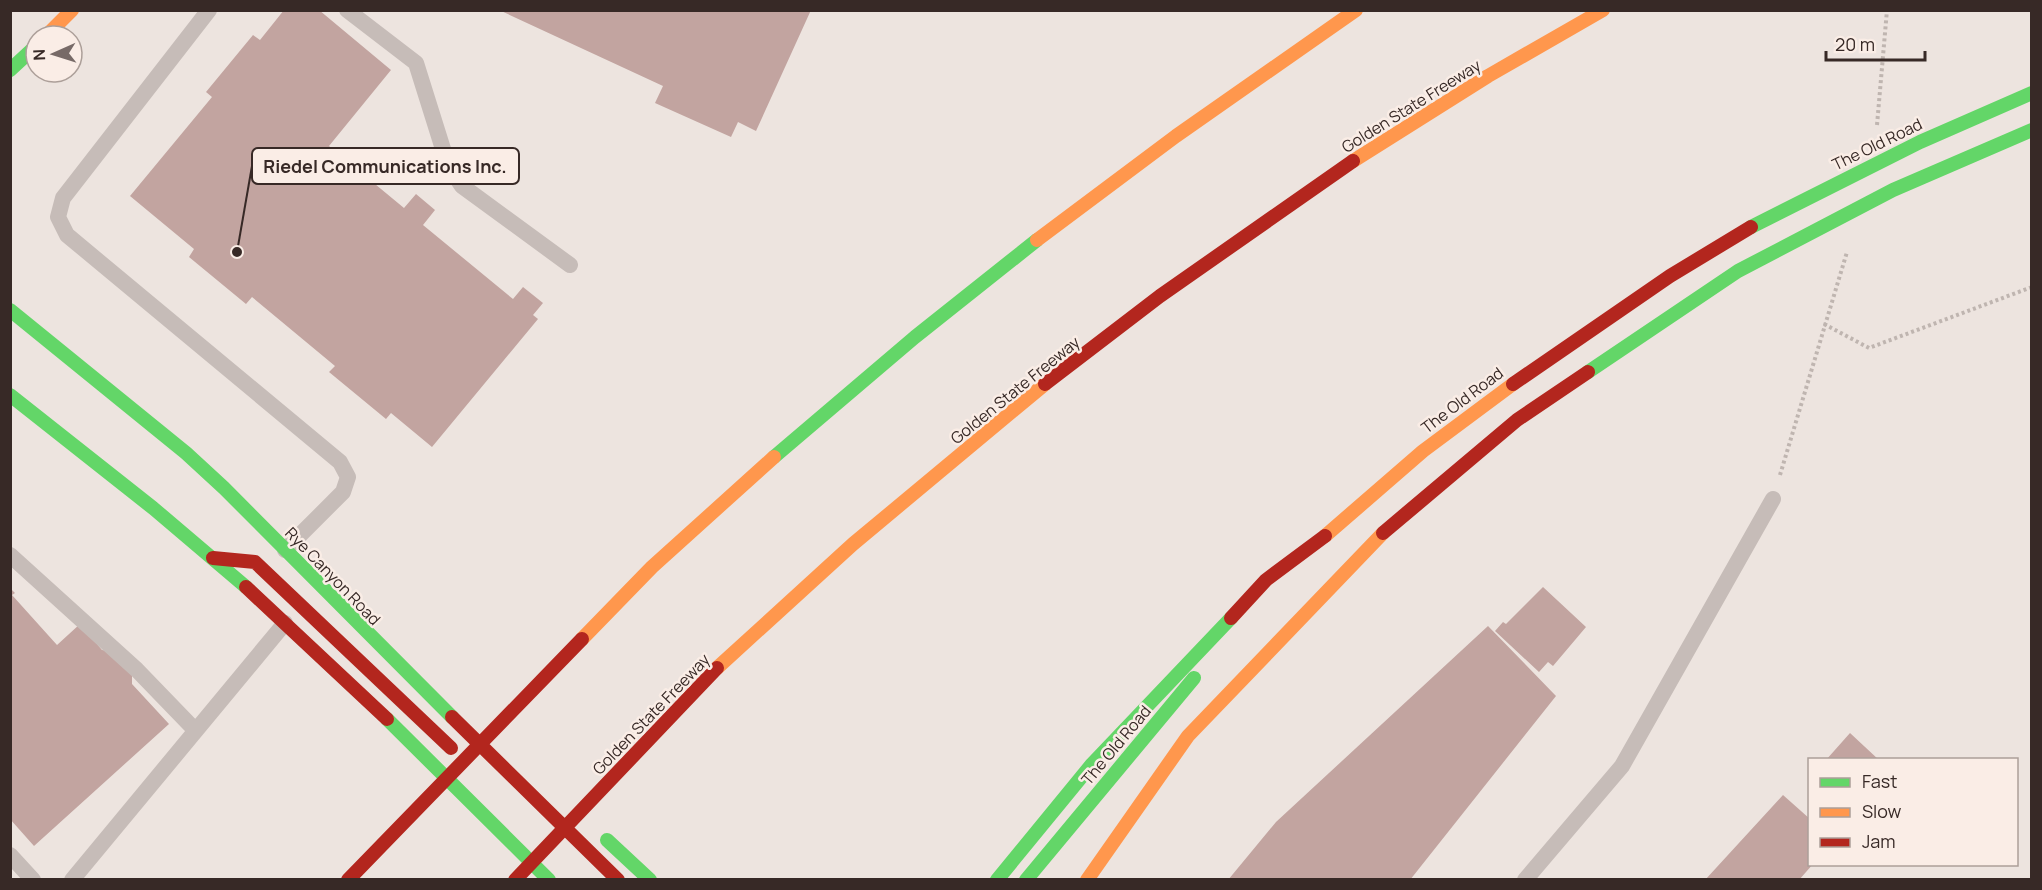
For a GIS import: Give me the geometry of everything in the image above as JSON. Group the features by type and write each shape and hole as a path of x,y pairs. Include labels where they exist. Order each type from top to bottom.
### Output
{"main road":[{"path":"349,879 664,555 781,450 1028,245 1157,148 1356,10"},
{"name":"Golden State Freeway","path":"515,879 753,634 976,441 1197,268 1322,182 1443,104 1603,10"},
{"path":"58,24 70,11"},
{"path":"10,70 24,57"},
{"name":"The Old Road","path":"1026,879 1194,678 1325,536 1359,504 1441,436 1520,377 1689,264 1748,228 1989,109 2031,93"},
{"path":"1087,879 1188,736 1388,528 1516,420 1738,271 1893,190 2031,130"},
{"name":"Rye Canyon Road","path":"10,310 186,453 389,656 618,879"},
{"path":"10,395 213,558 285,623 549,879"},
{"path":"997,879 1092,764 1266,580 1325,536"},
{"path":"213,558 255,562 477,773"},
{"path":"389,656 543,786"},
{"path":"570,809 650,879"},
{"path":"537,830 563,855"}],"lane":[{"path":"208,10 63,198 58,217 67,235 340,462 348,477 343,492 285,550"},
{"path":"347,10 416,63 448,165 462,186 570,265"},
{"path":"1525,879 1622,766 1773,499"},
{"path":"10,555 137,670 195,730"},
{"path":"72,879 285,623"},
{"path":"10,855 33,879"}],"path":[{"path":"1824,324 1869,348 2031,287"}],"building":[{"path":"284,10 319,10 391,70 329,146 404,208 416,194 435,210 423,225 513,299 523,287 543,303 533,315 538,319 432,447 391,413 386,419 329,372 335,366 252,297 246,304 189,257 194,249 130,196 212,97 206,92 253,35 260,40"},
{"path":"499,10 811,10 756,131 738,122 731,137 655,103 663,86"},
{"path":"1543,587 1586,627 1553,666 1548,662 1539,672 1495,631 1503,622 1506,624"},
{"path":"10,588 15,593 12,595 57,645 80,624 102,650 110,651 132,675 132,684 169,724 34,846 10,819"},
{"path":"1488,626 1556,696 1410,880 1228,880 1276,822"},
{"path":"1850,733 1877,758 1828,758"},
{"path":"1783,795 1808,817 1808,866 1811,866 1799,880 1705,880"}],"traffic: fast":[{"path":"10,70 24,57"},
{"path":"1751,227 1920,142 2032,93"},
{"path":"1588,372 1738,271 1893,190 2032,130"},
{"path":"774,457 915,337 1037,240"},
{"path":"10,310 186,453 224,488 452,717"},
{"path":"10,395 153,508 246,587"},
{"path":"997,880 1092,764 1231,618"},
{"path":"1026,880 1194,678"},
{"path":"387,719 549,880"},
{"path":"607,840 650,880"}],"traffic: slow":[{"path":"58,24 72,10"},
{"path":"1037,240 1176,136 1356,10"},
{"path":"1353,161 1488,76 1603,10"},
{"path":"717,668 853,544 1045,384"},
{"path":"1325,536 1423,451 1513,384"},
{"path":"582,639 652,567 774,457"},
{"path":"1087,880 1188,736 1383,533"}],"traffic: jam":[{"path":"1045,384 1160,296 1353,161"},
{"path":"1513,384 1670,276 1751,227"},
{"path":"1383,533 1517,420 1588,372"},
{"path":"1231,618 1266,580 1325,536"},
{"path":"213,558 255,562 451,748"},
{"path":"246,587 387,719"},
{"path":"348,880 582,639"},
{"path":"515,880 717,668"},
{"path":"452,717 618,880"}],"place":[{"name":"Riedel Communications Inc.","path":"237,252"}]}
